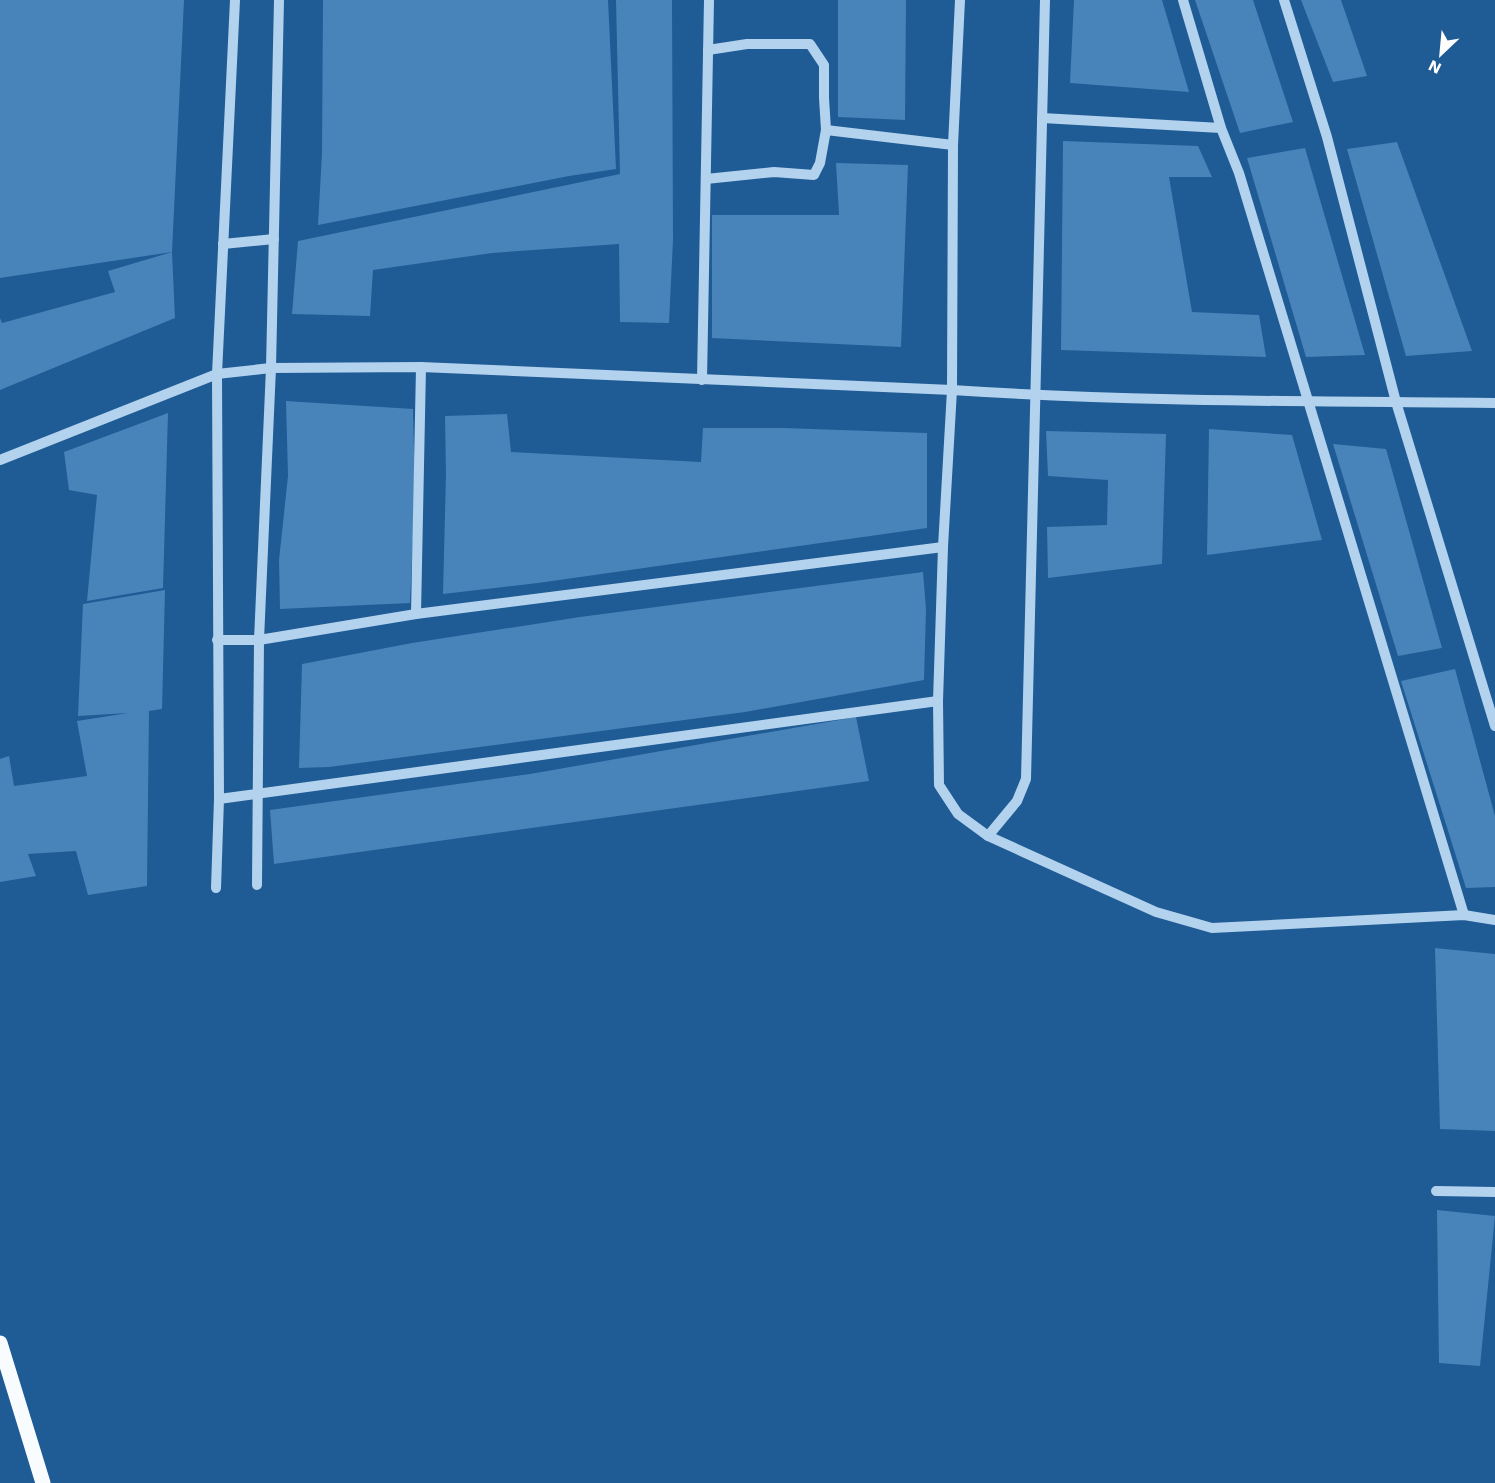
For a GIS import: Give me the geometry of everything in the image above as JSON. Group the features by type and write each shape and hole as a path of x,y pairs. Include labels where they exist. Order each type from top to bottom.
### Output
{"main road":[{"path":"0,1343 43,1483"}],"street":[{"path":"216,888 219,799 217,375 236,0"},
{"path":"257,885 259,639 271,368 279,0"},
{"path":"702,380 709,0"},
{"path":"960,0 953,145 952,390 938,701 939,785 958,814 988,836 1156,912 1212,928 1464,915 1495,920"},
{"path":"988,836 1017,801 1026,779 1045,0"},
{"path":"1183,0 1221,128 1239,173 1464,915"},
{"path":"1284,0 1327,137 1396,402 1495,726"},
{"path":"706,179 774,172 814,175 820,163 826,130 824,64 810,44 747,44 708,50"},
{"path":"1042,118 1221,128"},
{"path":"826,130 953,145"},
{"path":"224,244 274,239"},
{"path":"0,460 217,375 271,368 421,367 1036,395 1308,403 1495,403"},
{"path":"416,614 421,367"},
{"path":"217,640 259,639 416,614 944,547"},
{"path":"219,799 938,701"},
{"path":"1436,1191 1495,1192"}],"building":[{"path":"0,0 184,0 172,252 0,278"},
{"path":"323,0 608,0 616,169 569,176 318,225 322,153"},
{"path":"616,0 672,0 673,240 669,323 620,322 619,244 492,253 373,270 370,316 292,314 298,241 620,174"},
{"path":"838,0 906,0 905,120 838,117"},
{"path":"1074,0 1162,0 1189,92 1070,83"},
{"path":"1195,0 1253,0 1293,122 1240,133"},
{"path":"1301,0 1341,0 1367,76 1333,82"},
{"path":"1063,141 1198,146 1212,177 1169,177 1192,312 1259,315 1266,357 1061,350"},
{"path":"1397,142 1472,351 1406,356 1347,149"},
{"path":"1305,148 1365,355 1306,357 1247,158"},
{"path":"836,163 908,165 901,347 712,338 712,215 839,215"},
{"path":"172,252 175,318 0,390 0,318 2,323 115,292 108,271"},
{"path":"286,401 413,409 415,495 410,603 280,609 279,560 288,476"},
{"path":"168,413 163,588 87,601 97,495 69,490 64,452"},
{"path":"507,414 511,452 701,462 703,428 927,433 927,528 538,583 443,594 445,416"},
{"path":"1209,429 1292,435 1322,540 1207,555"},
{"path":"1046,431 1166,434 1162,564 1048,578 1047,527 1107,525 1108,480 1048,476"},
{"path":"1333,444 1386,449 1442,648 1398,656"},
{"path":"923,572 926,609 924,680 745,712 329,767 299,768 302,664 412,643 580,617"},
{"path":"165,590 162,709 149,711 147,886 88,895 76,851 28,854 36,876 0,882 0,759 9,756 14,786 87,776 77,721 128,713 78,716 83,604"},
{"path":"1455,669 1495,816 1495,887 1466,888 1401,681"},
{"path":"856,717 869,781 274,864 270,810 530,774"},
{"path":"1435,948 1495,954 1495,1131 1440,1129"},
{"path":"1437,1210 1495,1216 1480,1366 1439,1363"}]}
